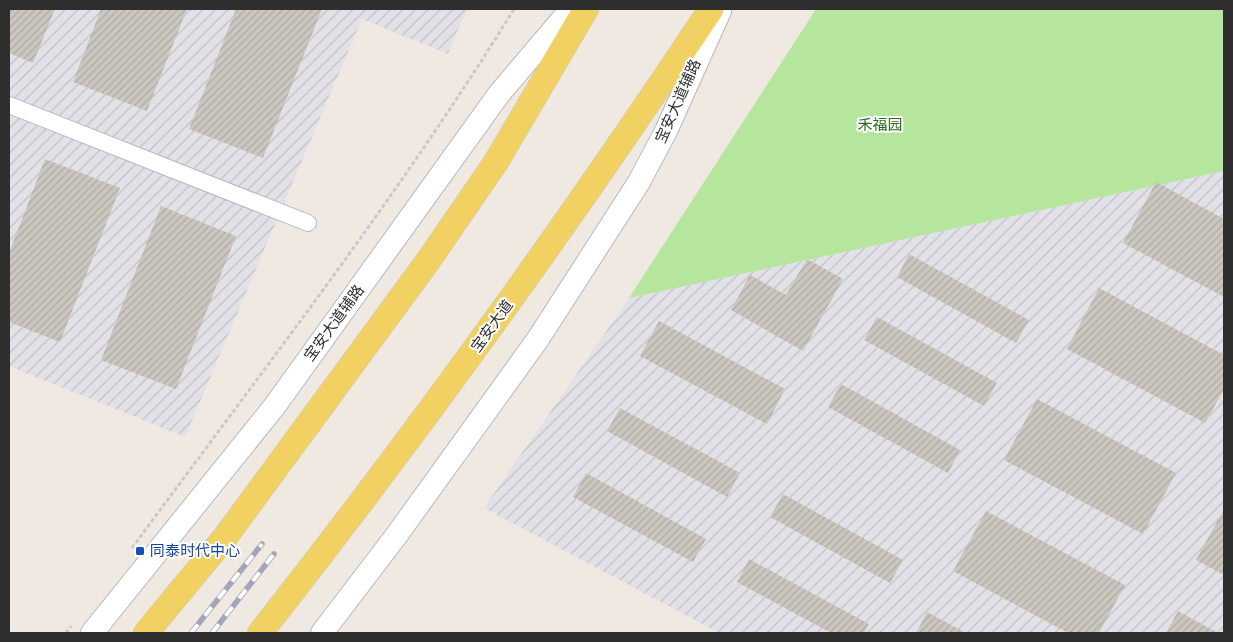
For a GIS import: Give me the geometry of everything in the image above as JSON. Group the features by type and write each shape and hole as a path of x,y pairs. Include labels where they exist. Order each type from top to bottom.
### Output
{"main road":[{"name":"宝安大道辅路","path":"84,626 274,407 484,114 571,9"},
{"path":"146,633 226,536 428,261 496,162 586,9"},
{"name":"宝安大道","path":"260,633 366,496 471,354 628,134 711,9"},
{"name":"宝安大道辅路","path":"322,633 396,536 538,339 633,191 666,131 720,9"}],"street":[{"path":"9,105 308,223"}],"path":[{"path":"128,553 363,234 479,66 514,9"},
{"path":"66,633 84,626"}],"shaded area":[{"path":"9,9 467,9 448,54 362,19 185,437 9,366"},
{"path":"1224,171 1224,633 719,633 484,508 629,298"}],"green space":[{"name":"禾福园","path":"816,9 1224,9 1224,171 629,298"}],"building":[{"path":"9,9 55,9 33,63 9,53"},
{"path":"101,9 187,9 147,111 73,82"},
{"path":"236,9 322,9 263,158 189,129"},
{"path":"45,159 120,188 60,342 9,322 9,253"},
{"path":"1156,182 1224,219 1224,297 1123,243"},
{"path":"161,206 236,236 176,389 101,360"},
{"path":"909,254 1029,320 1016,343 897,277"},
{"path":"807,259 843,279 803,351 731,310 750,275 786,295"},
{"path":"1099,288 1224,355 1224,389 1205,423 1067,349"},
{"path":"877,317 997,383 984,406 864,340"},
{"path":"659,321 785,389 767,424 640,356"},
{"path":"841,384 960,450 948,473 828,407"},
{"path":"1037,399 1176,473 1143,534 1004,460"},
{"path":"620,408 740,473 727,497 607,431"},
{"path":"586,473 706,539 693,562 573,497"},
{"path":"783,494 903,560 890,583 770,517"},
{"path":"1224,509 1224,575 1196,560"},
{"path":"986,511 1125,585 1099,633 1068,633 953,571"},
{"path":"749,559 869,624 864,633 831,633 737,582"},
{"path":"1178,611 1218,633 1166,633"},
{"path":"927,612 966,633 916,633"}],"railway":[{"path":"191,633 262,544"},
{"path":"212,633 274,554"}],"place":[{"name":"同泰时代中心","path":"140,551"}]}
